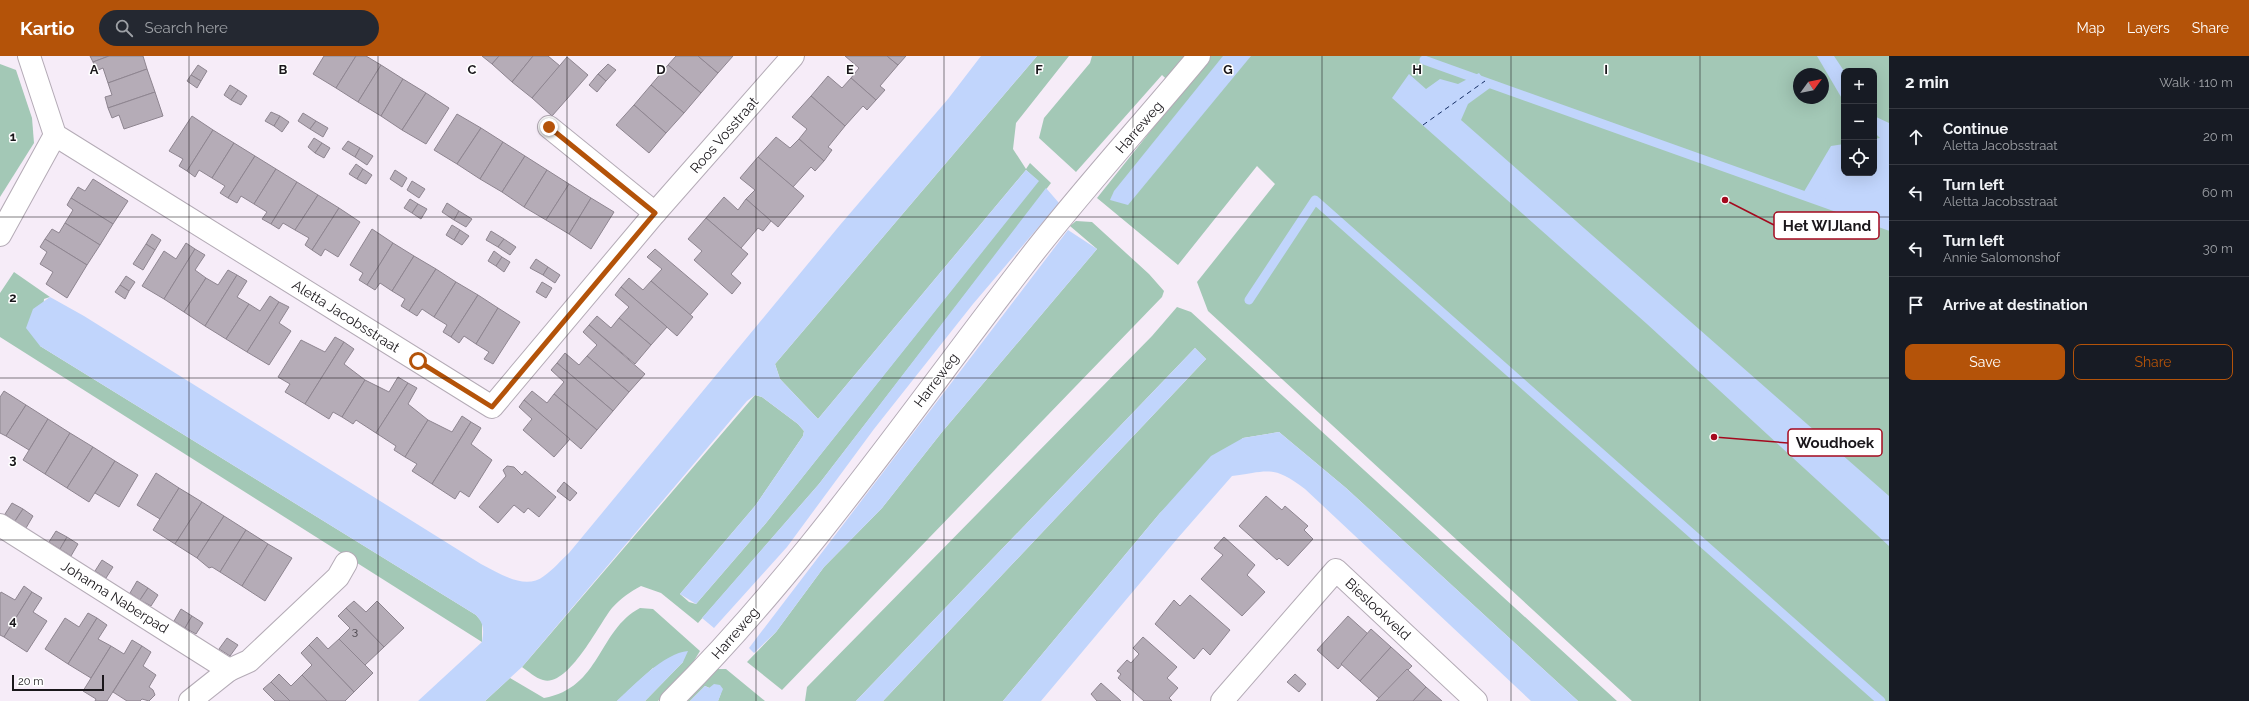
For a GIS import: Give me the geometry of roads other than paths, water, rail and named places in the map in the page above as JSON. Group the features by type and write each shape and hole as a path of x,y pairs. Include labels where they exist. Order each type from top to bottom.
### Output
{"street":[{"path":"0,235 55,135 29,56"},
{"name":"Roos Vosstraat","path":"655,213 793,56"},
{"name":"Harreweg","path":"671,701 720,652 777,584 862,478 1025,263 1199,56"},
{"path":"549,127 655,213"},
{"name":"Aletta Jacobsstraat","path":"55,135 492,407 655,213"},
{"name":"Johanna Naberpad","path":"0,525 230,670"},
{"path":"190,701 230,670 249,661 338,577 346,564"},
{"name":"Bieslookveld","path":"1222,701 1336,570 1476,701"}],"water":[{"path":"981,56 1037,56 775,364 780,379 818,419 1026,170 1039,181 766,523 696,604 680,594 755,506 803,436 804,431 798,424 762,397 755,395 747,401 522,667 485,701 418,701 482,642 483,627 481,621 476,615 40,346 26,328 33,309 50,297 84,316 481,564 512,579 529,582 537,580 551,571 569,553 840,225 948,99"},
{"path":"1223,56 1251,56 1128,205 1110,200 1114,191"},
{"path":"1817,56 1834,56 1842,68 1841,97 1829,76 1829,68 1824,68"},
{"path":"1479,73 1490,88 1468,104 1461,120 1889,496 1889,546 1647,324 1392,98 1409,74 1426,89 1440,79 1458,84"},
{"path":"1877,117 1889,123 1889,226 1802,195 1831,146 1841,144 1841,176 1877,176 1877,138 1880,138 1877,135"},
{"path":"1046,188 1059,203 973,304 874,429 787,547 714,628 702,618 819,484"},
{"path":"1068,230 1097,249 942,432 882,508 824,567 776,632 754,653 749,648"},
{"path":"1195,348 1206,359 883,701 856,701"},
{"path":"1279,432 1346,488 1578,701 1531,701 1305,489 1294,481 1278,473 1263,472 1232,476 1041,701 1003,701 1160,513 1211,456 1243,438"},
{"path":"688,651 683,662 645,701 617,701 659,663 669,657"},
{"path":"714,684 720,685 723,689 718,701 690,701 705,686 709,688"}],"waterway":[{"path":"1424,60 1889,226"},
{"path":"1249,300 1315,200 1881,701"}],"place":[{"name":"Het WIJland","path":"1725,200"},
{"name":"Woudhoek","path":"1714,437"}]}
